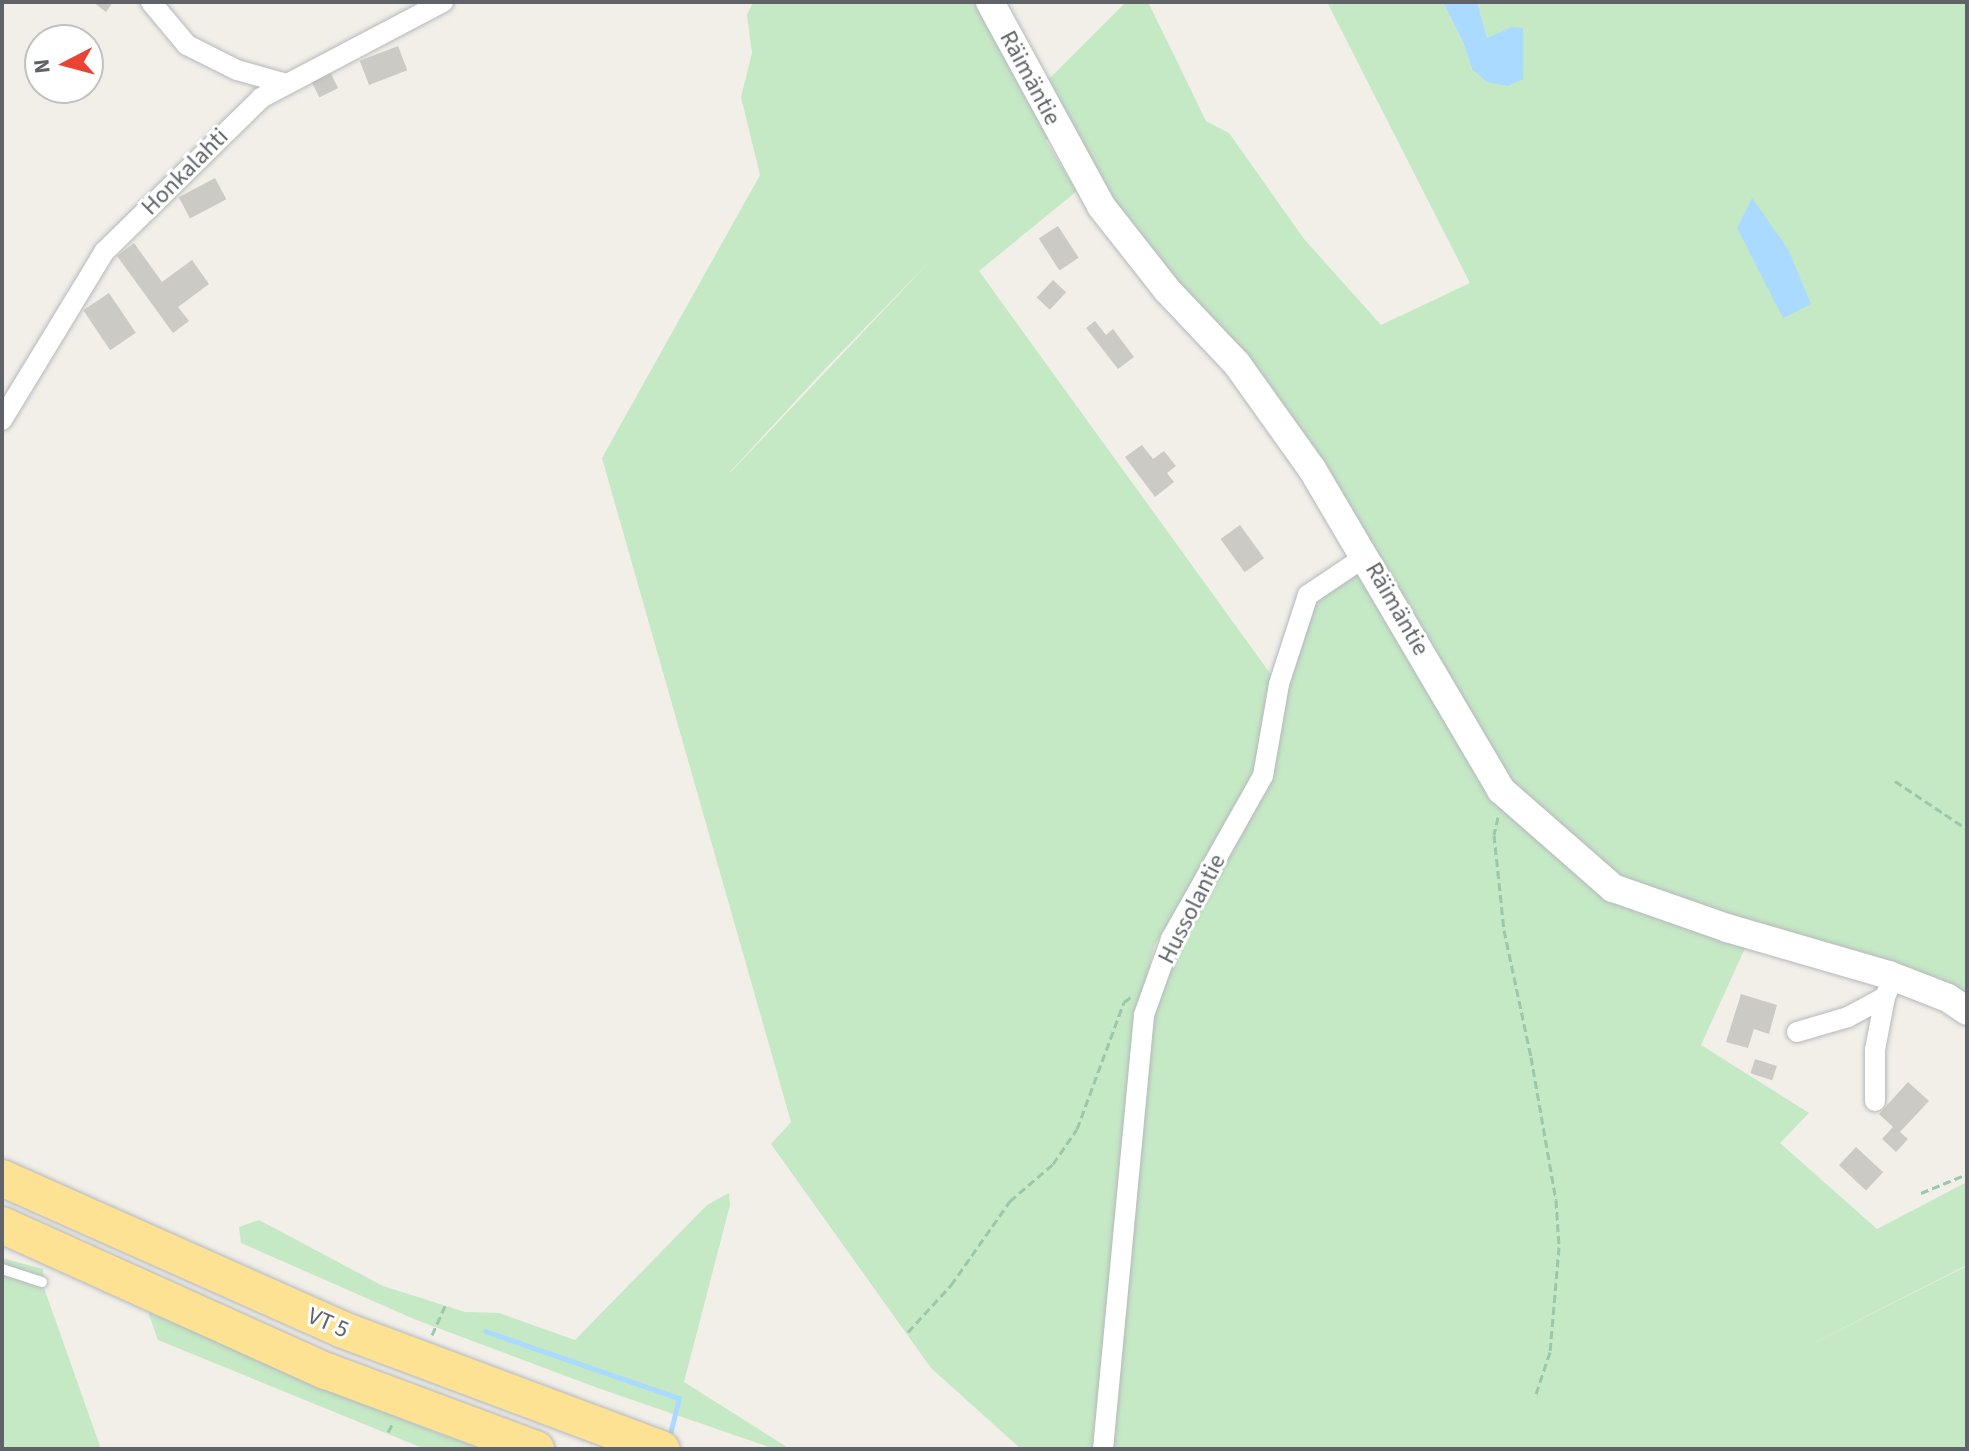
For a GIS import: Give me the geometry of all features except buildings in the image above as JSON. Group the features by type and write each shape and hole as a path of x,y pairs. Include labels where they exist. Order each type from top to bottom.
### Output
{"highway":[{"name":"VT 5","path":"2,1178 343,1330 662,1449"},
{"name":"VT 5","path":"2,1225 326,1371 536,1449"}],"street":[{"path":"151,2 187,45 237,70 286,84"},
{"name":"Honkalahti","path":"2,420 104,252 261,98 443,2"},
{"name":"Räimäntie","path":"990,2 1101,206 1167,290 1237,364 1312,469 1501,790 1613,888 1889,987 1948,998 1967,1011"},
{"name":"Hussolantie","path":"1103,1449 1143,1030 1157,979 1171,939 1263,776 1279,684 1308,595 1366,556"},
{"path":"1797,1032 1848,1017 1889,987"},
{"path":"1875,1101 1875,1050 1889,987"}],"lane":[{"path":"2,1269 42,1282"}],"path":[{"path":"1895,781 1967,829"},
{"path":"1510,798 1499,808 1494,835 1496,868 1504,930 1531,1057 1556,1200 1559,1247 1550,1352 1535,1397"},
{"path":"908,1332 951,1285 1010,1201 1053,1164 1077,1129 1124,1002 1157,979"},
{"path":"1921,1193 1967,1174"},
{"path":"428,1343 445,1306"}],"green space":[{"path":"753,2 976,2 1027,101 1126,2 1148,2 1206,121 1229,133 1304,239 1381,325 1470,283 1327,2 1443,2 1463,42 1472,69 1512,27 1487,39 1477,2 1967,2 1967,1011 1751,935 1701,1045 1809,1113 1780,1143 1877,1229 1967,1182 1967,1265 1780,1360 1967,1266 1967,1449 1103,1449 1144,1015 1263,776 1308,595 1366,556 1057,129 1046,141 1077,191 979,271 1272,676 1256,772 1154,947 1138,1014 1100,1449 1021,1449 931,1368 771,1144 791,1122 602,458 760,175 741,97 752,53 747,15","holes":["934,257 731,472 823,371"]},
{"path":"729,1193 730,1205 684,1382 790,1449 775,1449 595,1387 414,1319 241,1243 239,1227 259,1220 383,1286 465,1312 499,1313 575,1340 707,1205"},
{"path":"2,1258 43,1269 44,1288 101,1449 2,1449"},
{"path":"148,1312 481,1449 425,1449 158,1340"}],"water":[{"path":"1443,2 1477,2 1487,38 1512,27 1523,28 1523,79 1508,86 1487,82 1472,69 1463,42"},
{"path":"1752,198 1788,249 1811,304 1783,318 1737,228"}],"waterway":[{"path":"485,1331 679,1398 670,1433"}]}
